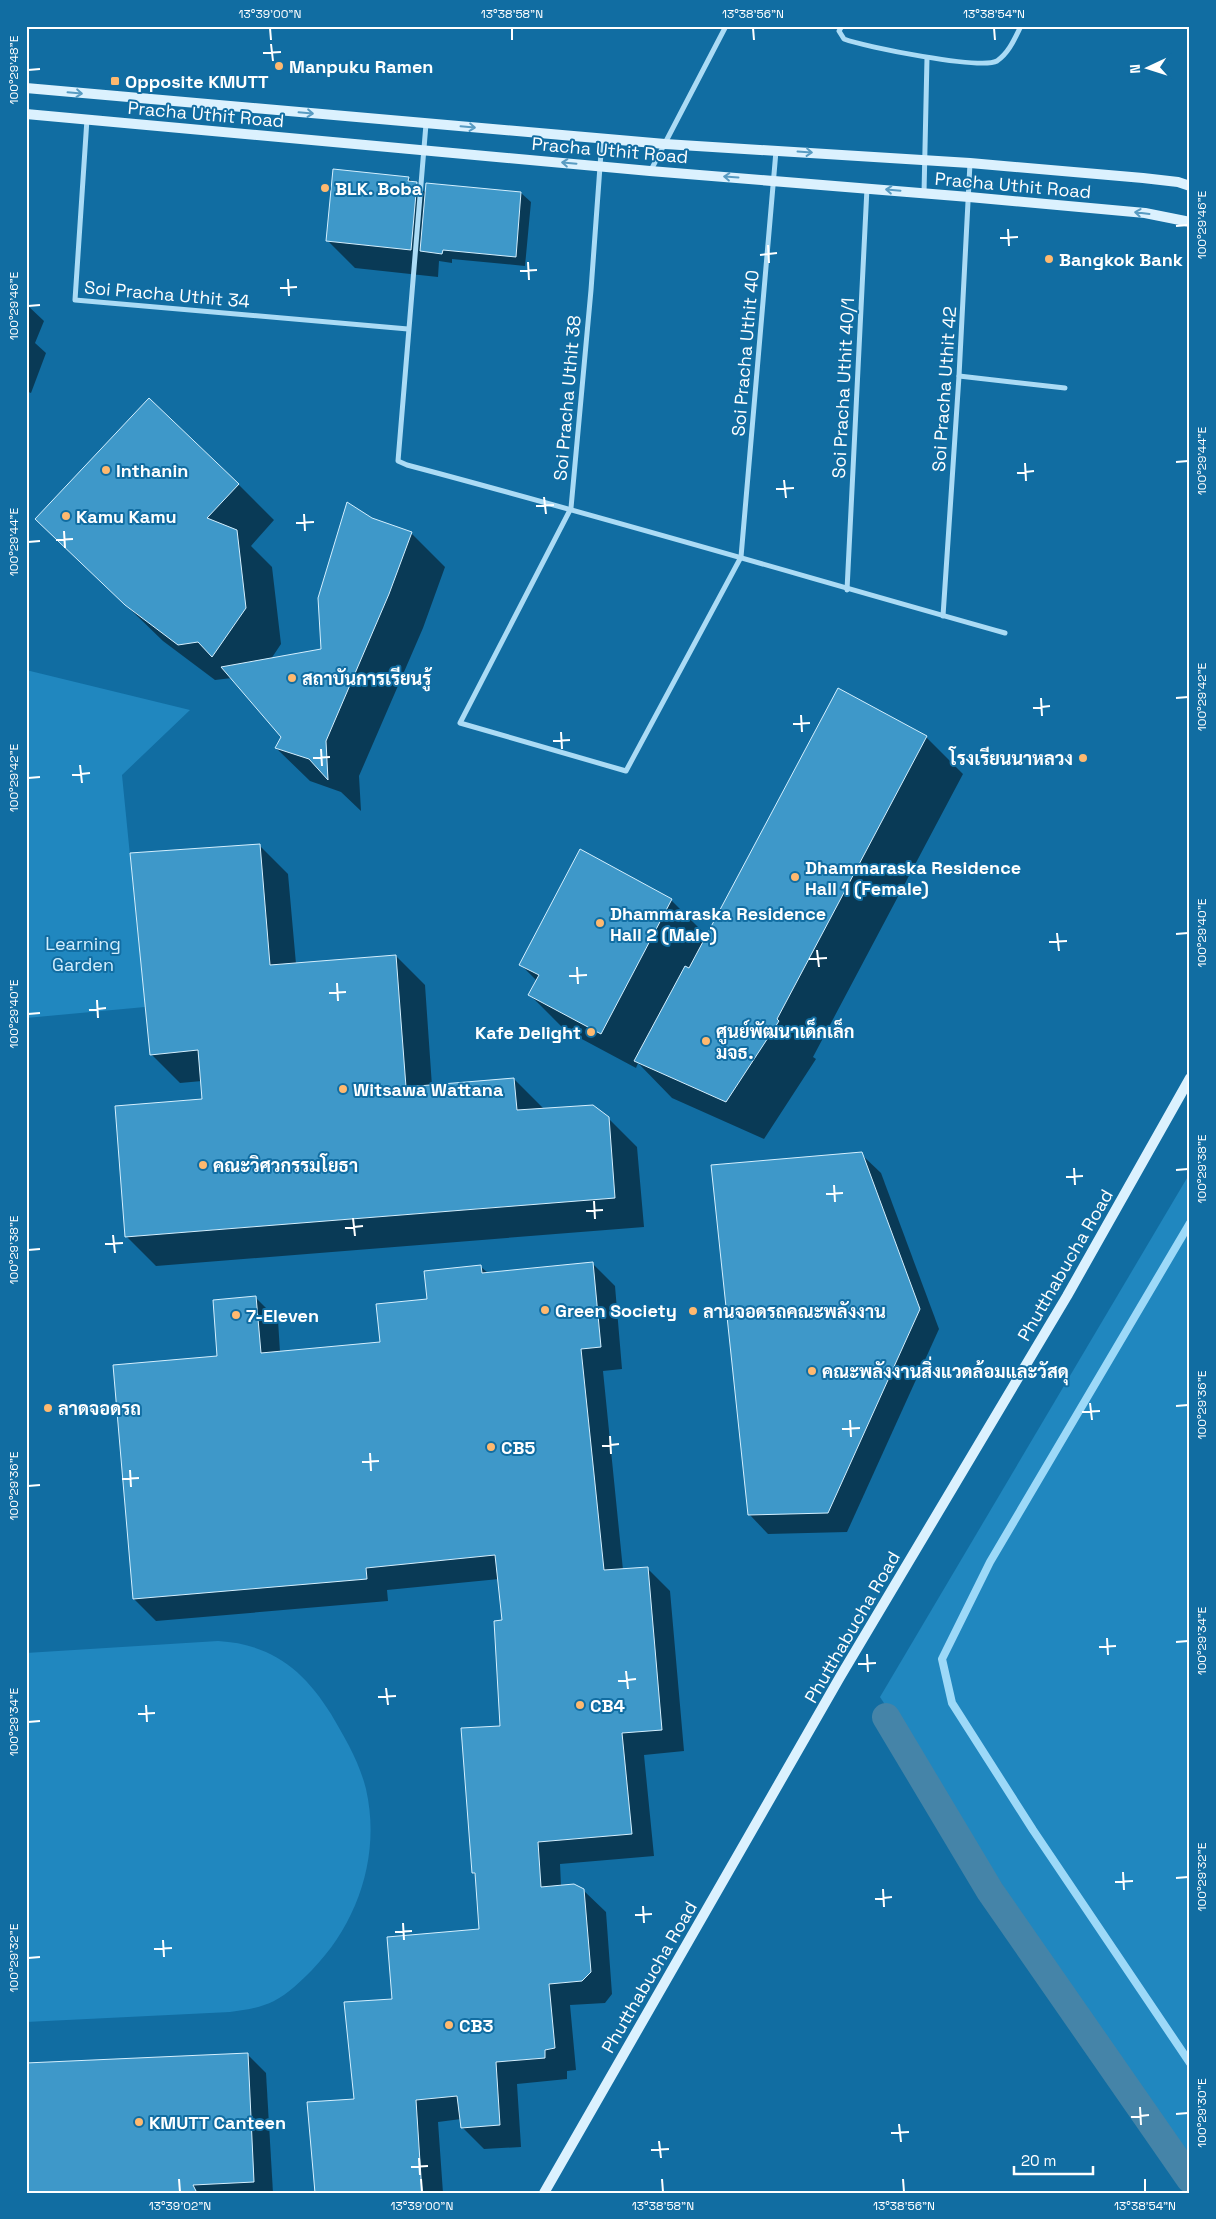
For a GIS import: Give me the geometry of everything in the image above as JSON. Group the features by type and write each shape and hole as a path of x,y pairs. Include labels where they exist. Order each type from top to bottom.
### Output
{"main road":[{"name":"Pracha Uthit Road","path":"26,88 665,144 970,163 1143,178 1178,182 1190,186"},
{"name":"Pracha Uthit Road","path":"26,114 650,171 1145,213 1190,222"},
{"name":"Phutthabucha Road","path":"544,2193 840,1677 1067,1296 1190,1078"}],"street":[{"path":"650,171 726,26"},
{"path":"842,26 839,31 844,39 859,45 927,58 996,62 1011,46 1021,26"},
{"path":"924,193 927,58"},
{"name":"Soi Pracha Uthit 34","path":"87,119 75,300 408,329"},
{"path":"426,124 398,460 407,465 570,508 741,557 847,590 1005,634"},
{"name":"Soi Pracha Uthit 38","path":"602,138 591,290 570,508 460,723 626,771 741,557"},
{"name":"Soi Pracha Uthit 40","path":"741,557 776,150"},
{"name":"Soi Pracha Uthit 42","path":"943,616 959,376 970,163"},
{"name":"Soi Pracha Uthit 40/1","path":"847,590 867,188"},
{"path":"959,376 1065,388"}],"green space":[{"name":"Learning Garden","path":"26,670 190,710 122,775 145,1007 26,1018"},
{"path":"1190,1173 1190,2173 880,1697"},
{"path":"218,1641 254,1647 284,1662 297,1672 321,1698 360,1769 366,1789 370,1814 368,1863 362,1887 342,1931 328,1951 299,1983 284,1995 263,2005 230,2012 26,2022 26,1653"}],"building":[{"path":"333,169 409,177 408,181 417,182 411,250 326,241"},
{"path":"426,183 521,192 516,257 443,250 442,254 420,251"},
{"path":"149,398 239,484 207,518 237,530 246,608 212,657 198,642 178,645 125,605 35,519"},
{"name":"สถาบันการเรียนรู้","path":"347,502 372,518 412,532 389,594 326,741 328,780 309,759 275,748 281,737 221,667 321,649 318,598"},
{"name":"Dhammaraska Residence Hall 1 (Female)","path":"838,688 927,736 777,1019 779,1021 726,1102 634,1061 685,966 689,968"},
{"path":"260,844 270,965 396,955 406,1087 514,1078 517,1110 593,1105 609,1117 615,1198 125,1237 115,1106 202,1099 198,1050 150,1055 130,853"},
{"name":"Dhammaraska Residence Hall 2 (Male)","path":"580,849 672,899 601,1034 528,995 539,975 519,965"},
{"name":"คณะพลังงานสิ่งแวดล้อมและวัสดุ","path":"862,1152 920,1309 828,1513 748,1515 711,1165"},
{"path":"593,1262 601,1347 581,1349 604,1570 648,1567 662,1730 622,1733 632,1834 538,1842 541,1887 574,1884 584,1889 591,1972 582,1981 549,1984 555,2048 545,2050 545,2058 496,2062 500,2125 461,2128 457,2096 416,2100 422,2193 315,2193 307,2102 354,2099 344,2002 392,1999 387,1937 479,1929 475,1873 472,1873 461,1728 500,1726 494,1621 502,1620 495,1555 366,1568 367,1579 133,1599 113,1365 217,1356 213,1300 256,1296 261,1353 380,1342 376,1304 427,1299 424,1271 481,1265 482,1273"},
{"name":"KMUTT Canteen","path":"248,2053 254,2182 193,2185 197,2193 26,2193 26,2063"}],"waterway":[{"path":"1190,1223 990,1562 942,1659 952,1703 1033,1830 1190,2063"},
{"path":"886,1717 990,1891 1190,2179"}],"place":[{"name":"Manpuku Ramen","path":"279,66"},
{"name":"Opposite KMUTT","path":"115,81"},
{"name":"BLK. Boba","path":"325,188"},
{"name":"Bangkok Bank","path":"1049,259"},
{"name":"Inthanin","path":"106,470"},
{"name":"Kamu Kamu","path":"66,516"},
{"name":"สถาบันการเรียนรู้","path":"292,678"},
{"name":"โรงเรียนนาหลวง","path":"1083,758"},
{"name":"Dhammaraska Residence Hall 1 (Female)","path":"795,877"},
{"name":"Dhammaraska Residence Hall 2 (Male)","path":"600,923"},
{"name":"Kafe Delight","path":"591,1032"},
{"name":"ศูนย์พัฒนาเด็กเล็ก มจธ.","path":"706,1041"},
{"name":"Witsawa Wattana","path":"343,1089"},
{"name":"คณะวิศวกรรมโยธา","path":"203,1165"},
{"name":"Green Society","path":"545,1310"},
{"name":"ลานจอดรถคณะพลังงาน","path":"693,1311"},
{"name":"7-Eleven","path":"236,1315"},
{"name":"คณะพลังงานสิ่งแวดล้อมและวัสดุ","path":"812,1371"},
{"name":"ลาดจอดรถ","path":"48,1408"},
{"name":"CB5","path":"491,1447"},
{"name":"CB4","path":"580,1705"},
{"name":"CB3","path":"449,2025"},
{"name":"KMUTT Canteen","path":"139,2122"}]}
